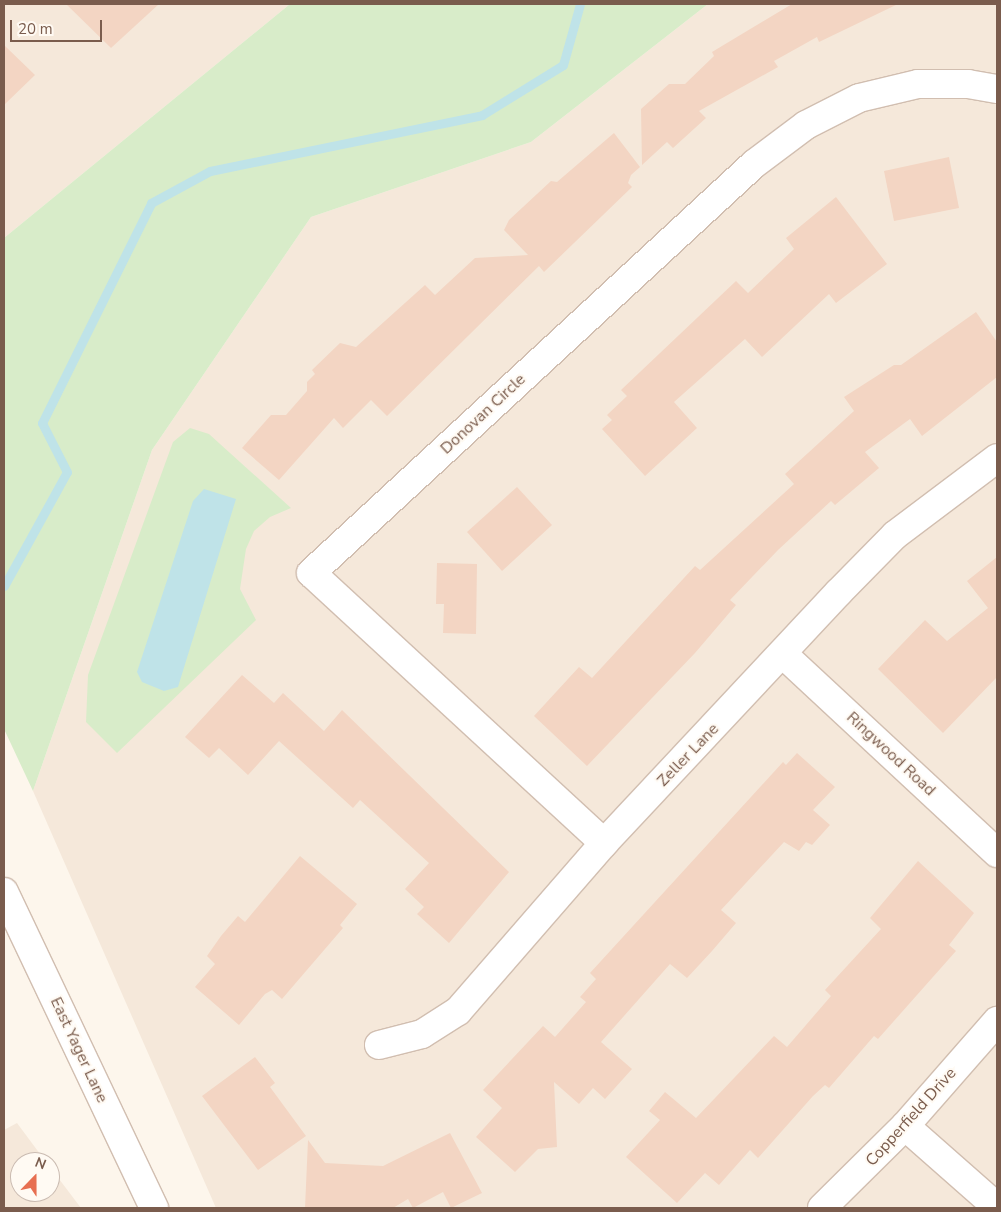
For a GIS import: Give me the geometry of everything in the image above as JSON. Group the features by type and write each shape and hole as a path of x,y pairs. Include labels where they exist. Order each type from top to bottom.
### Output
{"street":[{"name":"Donovan Circle","path":"604,843 311,573 754,164 806,125 859,98 918,84 968,84 997,89"},
{"name":"Zeller Lane","path":"379,1045 422,1034 458,1011 604,843 895,536 997,458"},
{"name":"Ringwood Road","path":"784,655 997,853"},
{"name":"East Yager Lane","path":"4,892 154,1208"},
{"name":"Copperfield Drive","path":"822,1208 905,1126 997,1021"},
{"path":"905,1126 997,1207"}],"shaded area":[{"path":"4,4 290,4 4,238"},
{"path":"708,4 997,4 997,1208 216,1208 33,791 152,450 311,217 531,142"},
{"path":"17,1123 39,1152 10,1152 10,1202 60,1202 60,1180 81,1208 4,1208 4,1130"}],"green space":[{"path":"290,4 708,4 531,142 311,217 152,450 33,791 4,729 4,238"},
{"path":"190,428 209,434 291,508 270,517 254,531 246,549 240,589 256,620 117,753 86,722 88,675 173,442"}],"water":[{"path":"204,489 236,499 178,687 164,691 142,682 137,672 193,501"}],"building":[{"path":"66,4 159,4 111,48"},
{"path":"792,4 898,4 819,42 817,37 774,61 778,67 699,111 706,118 673,148 667,142 642,165 641,109 669,84 685,84 714,56 712,52"},
{"path":"4,45 35,75 4,105"},
{"path":"614,133 640,167 631,175 628,183 632,187 544,272 539,266 387,416 371,400 343,428 334,418 279,480 242,448 271,415 286,415 307,391 307,382 315,374 312,370 340,343 356,347 425,285 435,295 475,258 528,255 504,230 509,220 551,181 557,182"},
{"path":"949,157 959,208 894,221 884,171"},
{"path":"836,197 887,264 836,303 829,294 762,357 745,339 674,402 697,428 645,476 602,429 612,420 607,415 627,396 621,390 736,281 748,293 794,249 786,238"},
{"path":"976,312 997,342 997,377 922,436 910,419 865,452 879,468 835,505 831,501 778,550 730,600 736,605 695,653 587,766 534,716 579,667 592,678 695,566 700,570 794,484 785,474 854,411 844,397 894,365 901,365"},
{"path":"517,487 552,525 502,571 467,532"},
{"path":"997,557 997,677 943,733 878,669 925,620 947,641 988,608 967,581"},
{"path":"437,563 477,564 476,634 443,633 444,604 436,604"},
{"path":"242,675 274,703 283,693 324,731 342,710 509,872 449,943 417,914 424,907 405,889 429,863 360,800 353,808 279,741 248,775 219,748 209,758 185,737"},
{"path":"797,753 835,787 813,810 830,825 812,845 806,842 799,851 784,842 721,910 736,923 712,951 687,978 670,964 601,1042 632,1069 605,1099 593,1088 579,1104 554,1082 557,1147 538,1149 515,1172 476,1137 502,1108 483,1090 543,1026 555,1037 586,1002 580,997 596,979 590,973 783,762 786,765"},
{"path":"300,856 357,904 340,925 343,928 282,999 272,990 265,994 239,1025 195,987 215,964 207,956 221,936 238,916 245,922"},
{"path":"918,861 974,913 949,945 956,951 878,1039 874,1036 829,1088 825,1085 813,1096 758,1158 750,1150 719,1185 705,1173 677,1203 626,1157 660,1120 649,1111 665,1092 696,1118 774,1036 787,1047 831,996 825,990 881,929 870,918"},
{"path":"255,1057 275,1083 270,1087 306,1136 258,1170 202,1096"},
{"path":"450,1133 482,1193 451,1208 443,1192 413,1208 408,1199 393,1208 305,1208 308,1140 325,1163 383,1166"}],"waterway":[{"path":"4,586 67,472 42,423 151,203 210,171 482,115 563,65 580,4"}]}
